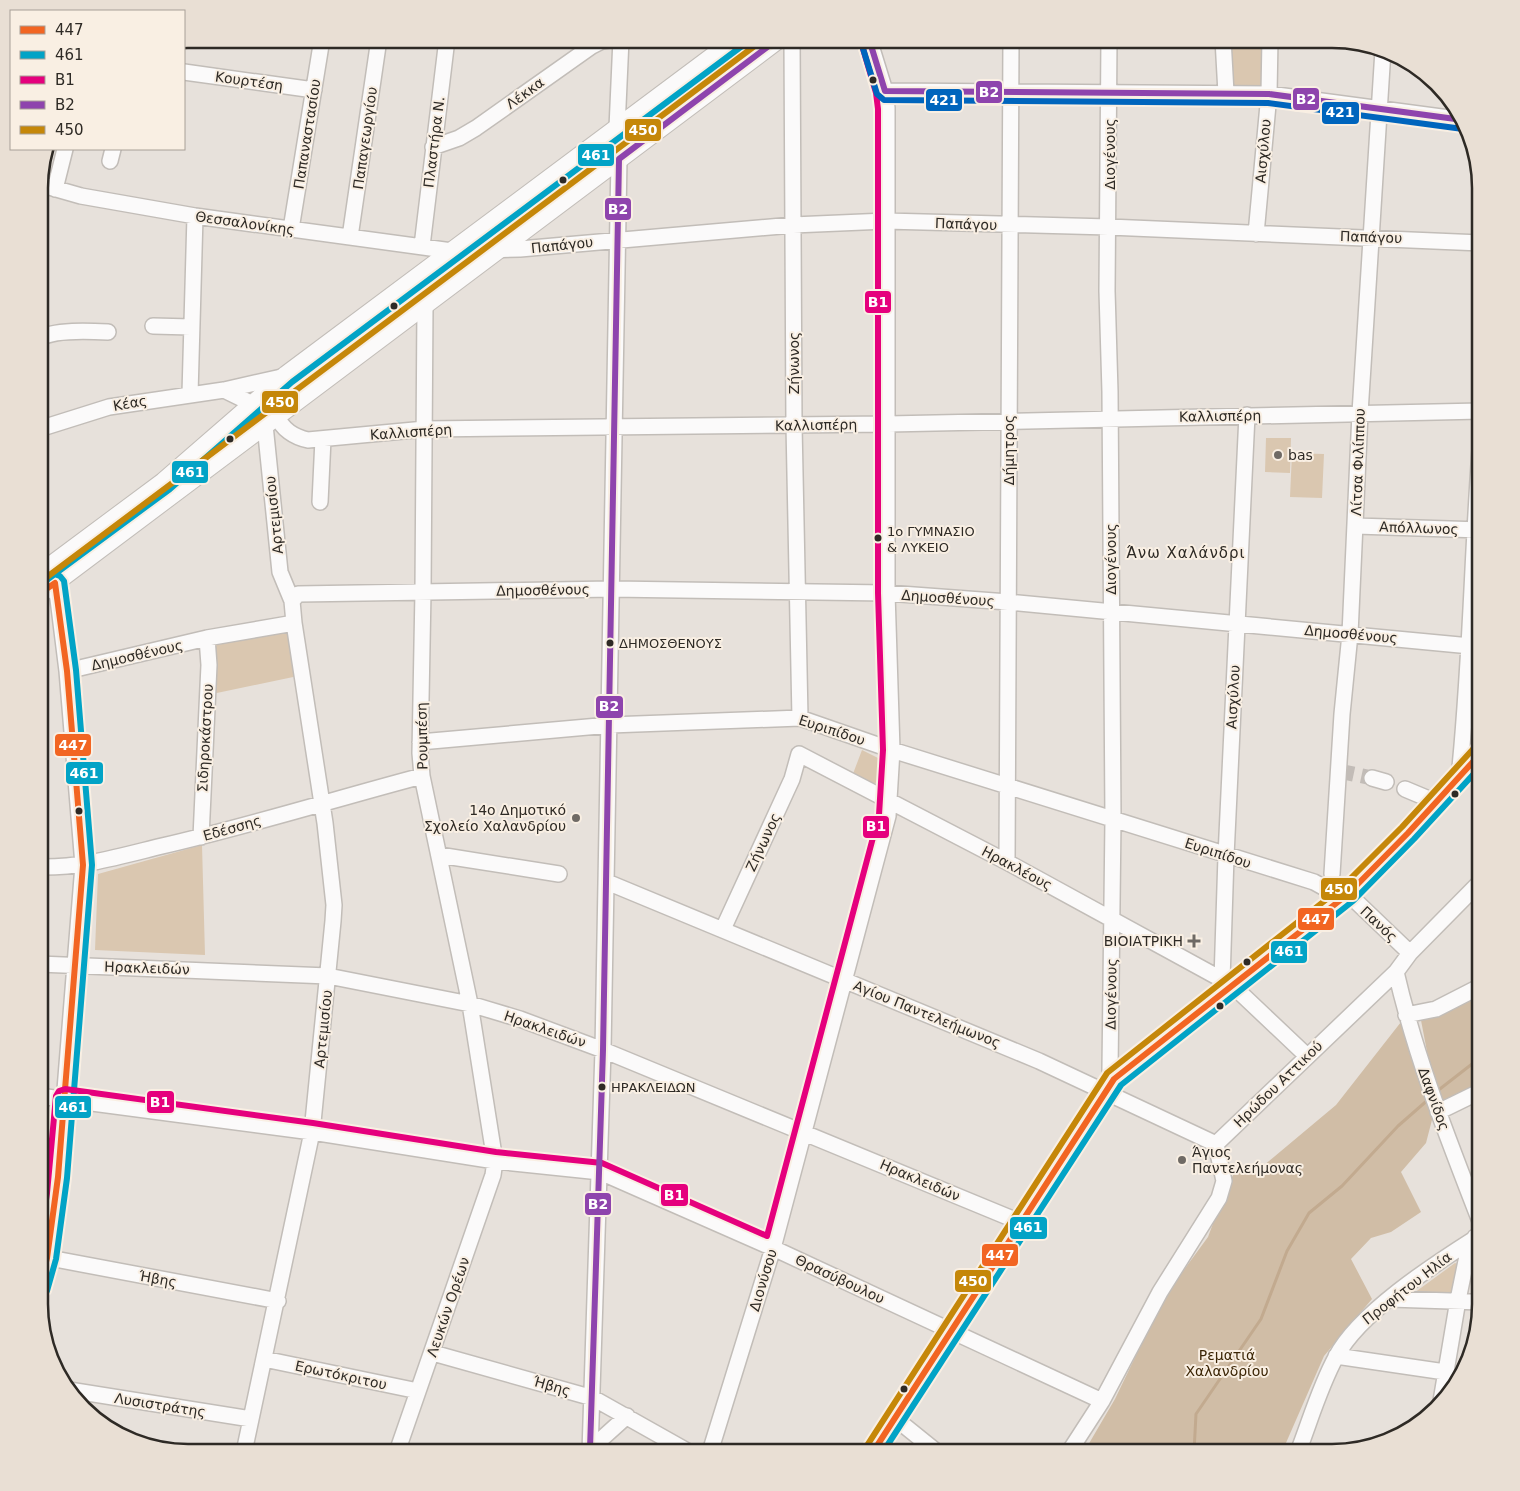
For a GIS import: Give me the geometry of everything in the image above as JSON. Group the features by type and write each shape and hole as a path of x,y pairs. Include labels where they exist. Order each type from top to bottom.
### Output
{"main road":[{"path":"48,575 164,482 287,376 725,48"},
{"path":"48,575 271,420 766,48"},
{"path":"878,1444 1108,1086 1227,982 1345,896 1472,765"}],"street":[{"name":"Παπαναστασίου","path":"291,229 321,48"},
{"name":"Παπαγεωργίου","path":"350,237 378,48"},
{"name":"Πλαστήρα Ν.","path":"422,246 446,48"},
{"name":"Λέκκα","path":"433,147 459,138 476,128 589,48"},
{"path":"617,128 621,48"},
{"name":"Ζήνωνος","path":"792,48 794,425 800,718"},
{"name":"Διονύσου","path":"712,1444 773,1248 888,816 892,750 887,593 888,424 885,91 871,48"},
{"name":"Δήμητρος","path":"1007,862 1011,48"},
{"name":"Διογένους","path":"1108,1086 1110,1070 1113,921 1108,290 1109,48"},
{"path":"1224,48 1226,93"},
{"name":"Αισχύλου","path":"1256,234 1269,94 1270,48"},
{"name":"Λίτσα Φιλίππου","path":"1332,874 1342,714 1350,634 1360,413 1383,57"},
{"name":"Κουρτέση","path":"185,72 314,90"},
{"path":"885,91 1269,94 1454,119"},
{"path":"54,189 65,150"},
{"path":"590,1444 593,1398 607,882 619,159"},
{"name":"Θεσσαλονίκης","path":"48,187 81,196 195,216 452,251"},
{"path":"190,394 195,216"},
{"name":"Παπάγου","path":"452,251 497,250 793,225 886,222 1109,227 1472,243"},
{"name":"Ρουμπέση","path":"425,305 420,742 422,776 470,1004 495,1161"},
{"path":"153,326 191,327"},
{"path":"48,336 81,331 108,332"},
{"name":"Κέας","path":"48,426 109,407 224,390 287,376"},
{"path":"224,390 254,404"},
{"name":"Καλλισπέρη","path":"254,404 271,420 298,437 308,440 425,429 888,424 1472,411"},
{"name":"Αισχύλου","path":"1227,982 1226,856 1247,415"},
{"name":"Αρτεμισίου","path":"246,1444 278,1301 312,1132 334,905 321,802 294,623 293,600 280,572 271,420"},
{"path":"320,502 323,439"},
{"name":"Απόλλωνος","path":"1356,526 1472,530"},
{"path":"48,581 66,671 83,865 58,1177 48,1230"},
{"name":"Δημοσθένους","path":"293,600 304,593 423,591 612,589 887,593 1008,602 1111,614 1237,623 1472,646"},
{"name":"Δημοσθένους","path":"66,671 207,638 294,623"},
{"name":"Σιδηροκάστρου","path":"201,837 209,665 207,638"},
{"path":"1459,777 1472,671"},
{"name":"Ευριπίδου","path":"420,742 610,725 800,718 892,750 1314,882 1345,896"},
{"name":"Ζήνωνος","path":"723,929 792,779 799,754"},
{"name":"Ηρακλέους","path":"799,754 1007,862 1227,982 1307,1056"},
{"name":"Εδέσσης","path":"48,867 83,865 201,837 321,802 422,776"},
{"path":"1405,790 1436,802"},
{"path":"439,855 559,874"},
{"path":"1314,882 1330,878 1332,874 1345,896"},
{"name":"Αγίου Παντελεήμωνος","path":"607,882 1039,1061 1108,1086 1216,1144"},
{"name":"Ηρώδου Αττικού","path":"1216,1144 1396,972 1410,953 1472,890"},
{"name":"Πανός","path":"1345,896 1410,953"},
{"name":"Ηρακλειδών","path":"48,964 328,976 470,1004 520,1019 603,1050 1020,1222"},
{"name":"Δαφνίδος","path":"1396,972 1406,1015 1428,1085 1472,1201"},
{"path":"1406,1015 1436,1009 1472,991"},
{"path":"1436,1108 1472,1094"},
{"name":"Θρασύβουλου","path":"48,1097 312,1132 495,1161 600,1172 773,1248 1102,1401"},
{"path":"1074,1444 1102,1401 1160,1292 1219,1198 1224,1180 1216,1144"},
{"name":"Λευκών Ορέων","path":"400,1444 433,1353 493,1175 495,1161"},
{"name":"Προφήτου Ηλία","path":"1301,1444 1336,1356 1359,1326 1390,1299 1472,1238"},
{"path":"1443,1390 1458,1300 1467,1256 1472,1246"},
{"name":"Ήβης","path":"48,1258 278,1301"},
{"path":"1390,1299 1472,1301"},
{"name":"Ήβης","path":"433,1353 593,1398 675,1444"},
{"path":"1336,1356 1445,1372"},
{"name":"Ερωτόκριτου","path":"264,1359 418,1391"},
{"name":"Λυσιστράτης","path":"78,1392 251,1419"},
{"path":"597,1444 627,1416"},
{"path":"893,1420 906,1427 927,1444"}],"shaded area":[{"path":"1217,48 1264,48 1262,86 1219,86"},
{"name":"bas","path":"1266,438 1291,438 1290,473 1265,472"},
{"path":"1292,453 1324,454 1322,498 1290,497"},
{"path":"290,628 298,676 212,694 213,646"},
{"path":"862,750 884,761 873,790 851,779"},
{"path":"202,845 205,955 95,950 98,874"},
{"path":"1455,1263 1458,1264 1455,1296 1414,1293"}],"green space":[{"path":"1472,992 1472,1089 1443,1102 1433,1083 1420,1015"},
{"name":"Ρεματιά Χαλανδρίου","path":"1401,1022 1419,1081 1433,1116 1426,1143 1401,1172 1421,1212 1391,1232 1371,1238 1351,1259 1372,1299 1324,1356 1286,1444 1089,1444 1115,1399 1164,1297 1208,1237 1227,1186 1237,1168 1263,1166 1336,1105"}],"waterway":[{"path":"1436,1092 1472,1064"},
{"path":"1194,1444 1196,1414 1261,1319 1287,1251 1309,1213 1342,1186 1398,1126 1430,1098"}],"tunnel":[{"path":"1339,771 1372,778"}],"transit line":[{"name":"461","path":"48,579 170,489 292,382 739,48"},
{"name":"450","path":"48,576 752,48"},
{"name":"Β2","path":"590,1444 603,1050 619,159 766,48"},
{"name":"Β1","path":"48,1182 56,1096 59,1091 65,1089 313,1123 496,1152 602,1163 767,1236 879,815 883,750 878,593 878,109 876,93 863,48"},
{"name":"421","path":"863,48 877,94 884,100 1268,103 1460,129"},
{"name":"Β2","path":"872,48 885,91 1269,94 1454,119"},
{"name":"461","path":"48,578 54,574 60,576 64,581 76,670 92,865 67,1178 56,1259 48,1287"},
{"name":"447","path":"48,588 55,583 67,671 83,865 58,1177 48,1251"},
{"name":"450","path":"868,1444 1107,1073 1342,887 1402,827 1472,750"},
{"name":"447","path":"878,1444 1114,1079 1348,894 1408,833 1472,763"},
{"name":"461","path":"888,1444 1121,1085 1353,901 1472,776"}],"place":[{"name":"bas","path":"1278,455"},
{"name":"1ο ΓΥΜΝΑΣΙΟ & ΛΥΚΕΙΟ","path":"878,538"},
{"name":"ΔΗΜΟΣΘΕΝΟΥΣ","path":"610,643"},
{"name":"14ο Δημοτικό Σχολείο Χαλανδρίου","path":"576,818"},
{"name":"ΒΙΟΙΑΤΡΙΚΗ","path":"1194,941"},
{"name":"ΗΡΑΚΛΕΙΔΩΝ","path":"602,1087"},
{"name":"Άγιος Παντελεήμονας","path":"1182,1160"}],"district":[{"name":"Άνω Χαλάνδρι","path":"1186,553"}]}
